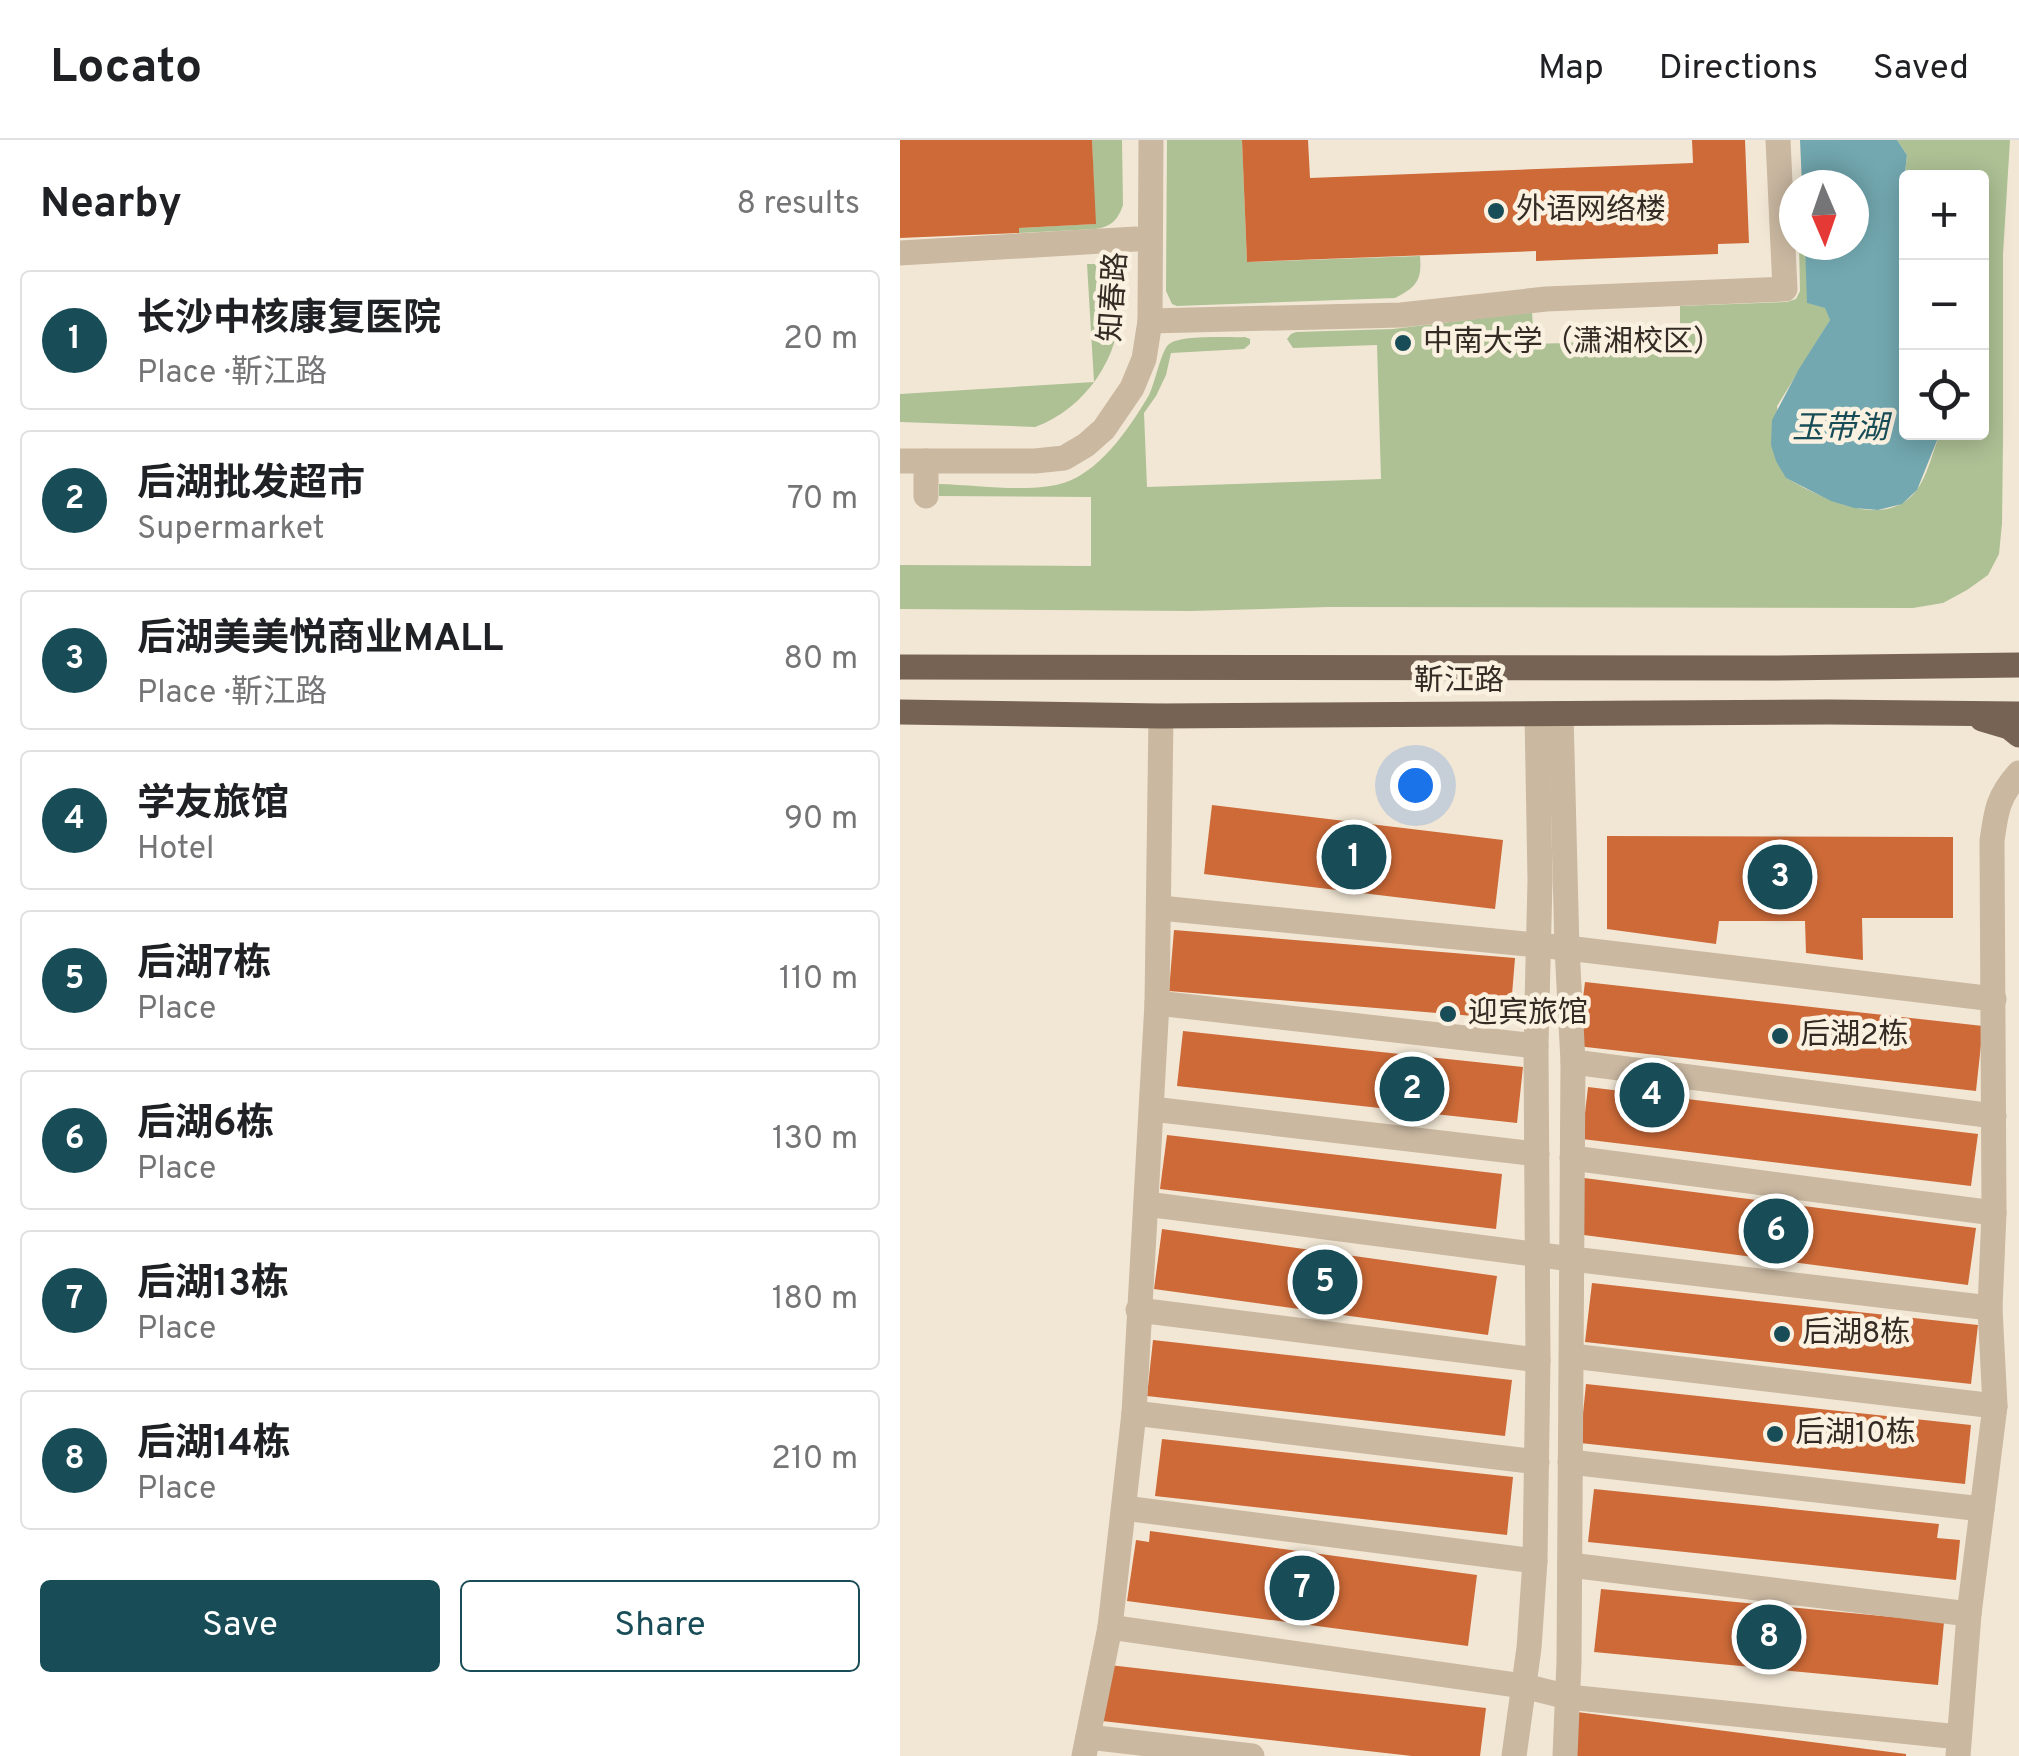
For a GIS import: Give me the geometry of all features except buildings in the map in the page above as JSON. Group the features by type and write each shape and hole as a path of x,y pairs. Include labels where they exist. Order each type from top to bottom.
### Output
{"main road":[{"path":"1946,666 2019,654"},
{"path":"900,667 2019,666"},
{"name":"靳江路","path":"900,712 1162,716 2019,714"},
{"path":"1948,713 1981,718 2019,735"}],"street":[{"path":"900,446 1052,445 1073,438 1108,399 1125,368 1134,336 1137,140"},
{"name":"知春路","path":"900,461 1064,458 1104,430 1132,388 1144,359 1150,322 1151,140"},
{"path":"1150,322 1401,315 1546,299 1785,289 1778,140"},
{"path":"900,254 1136,239"},
{"path":"926,461 926,496"},
{"path":"1514,1756 1535,1561 1537,946 1549,714"},
{"path":"1549,714 1574,1062 1565,1756"},
{"path":"1162,716 1158,1003 1134,1413 1110,1627 1086,1747 1252,1756"},
{"path":"1110,1627 1524,1686 1568,1697 1958,1746 1995,1406 1990,1308 1994,1213 1994,830 1998,802 2019,772"},
{"path":"1160,908 1567,948 1994,999"},
{"path":"1158,1003 1536,1046"},
{"path":"1574,1062 1994,1116"},
{"path":"1152,1109 1537,1154"},
{"path":"1572,1158 1994,1213"},
{"path":"1146,1204 1990,1308"},
{"path":"1138,1310 1538,1360"},
{"path":"1572,1356 1995,1406"},
{"path":"1134,1413 1537,1462"},
{"path":"1570,1462 1982,1508"},
{"path":"1124,1508 1535,1561"},
{"path":"1570,1565 1970,1614"}],"green space":[{"path":"1092,140 1122,140 1123,205 1116,219 1095,229 1019,233 1019,228 1095,224"},
{"path":"1167,140 1242,140 1247,262 1420,256 1416,282 1395,298 1172,304 1166,291"},
{"path":"1897,140 2010,140 2003,254 1999,554 1988,575 1943,603 1913,608 900,609 900,565 1091,566 1091,497 939,496 939,484 1042,487 1085,472 1110,450 1132,422 1149,395 1165,349 1174,342 1205,337 1250,339 1244,349 1171,353 1166,375 1144,413 1147,487 1381,479 1377,345 1293,348 1287,339 1291,334 1393,329 1532,312 1534,344 1680,339 1680,306 1796,299 1800,291 1799,260 1806,260 1808,303 1826,308 1830,320 1777,406 1786,478 1852,507 1887,509 1903,503 1920,485 1938,440 1989,440 1989,170 1905,170 1907,155"},
{"path":"1087,264 1111,264 1116,269 1120,294 1115,341 1094,382"},
{"path":"1094,382 1076,402 1035,427 900,422 900,394"}],"water":[{"name":"玉带湖","path":"1800,140 1897,140 1907,155 1905,170 1899,170 1899,440 1937,440 1917,490 1902,504 1878,510 1831,501 1786,478 1771,445 1772,420 1830,320 1825,308 1807,303 1806,260 1869,260 1869,170 1801,170"}],"place":[{"name":"外语网络楼","path":"1496,211"},
{"name":"中南大学（潇湘校区）","path":"1403,343"},
{"name":"长沙中核康复医院","path":"1354,857"},
{"name":"后湖美美悦商业MALL","path":"1780,877"},
{"name":"迎宾旅馆","path":"1448,1014"},
{"name":"后湖2栋","path":"1780,1036"},
{"name":"后湖批发超市","path":"1412,1089"},
{"name":"学友旅馆","path":"1652,1095"},
{"name":"后湖6栋","path":"1776,1231"},
{"name":"后湖7栋","path":"1325,1282"},
{"name":"后湖8栋","path":"1782,1334"},
{"name":"后湖10栋","path":"1775,1434"},
{"name":"后湖13栋","path":"1302,1588"},
{"name":"后湖14栋","path":"1769,1637"}]}
